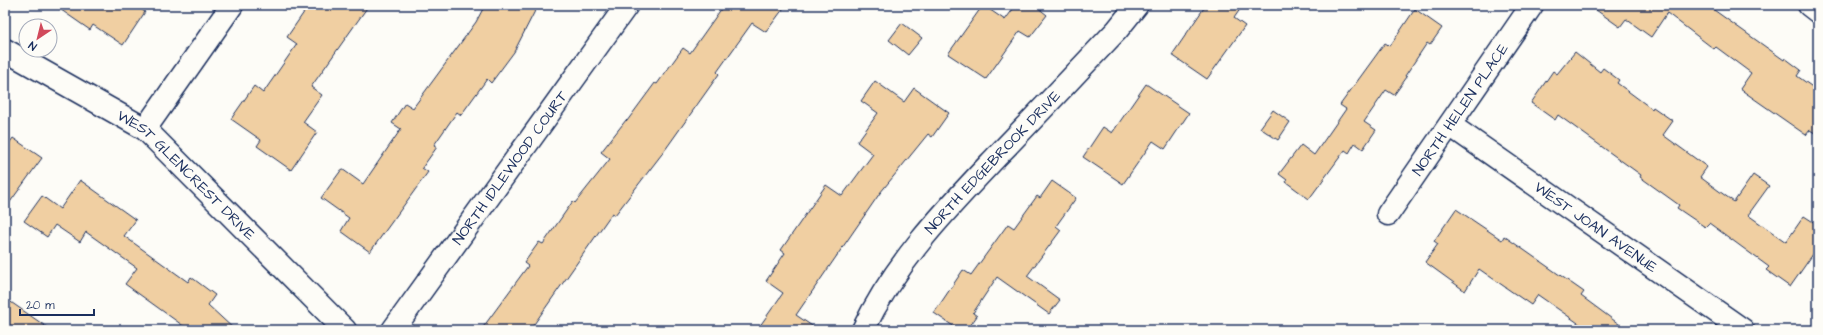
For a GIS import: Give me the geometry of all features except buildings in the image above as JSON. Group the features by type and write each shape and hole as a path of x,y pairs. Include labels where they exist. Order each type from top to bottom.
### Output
{"street":[{"path":"145,130 232,5"},
{"name":"NORTH IDLEWOOD COURT","path":"394,330 627,5"},
{"name":"NORTH EDGEBROOK DRIVE","path":"863,330 871,313 904,259 940,217 1112,36 1138,5"},
{"name":"NORTH HELEN PLACE","path":"1388,214 1532,5"},
{"path":"1809,5 1818,12"},
{"name":"WEST GLENCREST DRIVE","path":"5,50 145,130 345,330"},
{"name":"WEST JOAN AVENUE","path":"1450,125 1743,330"}]}
